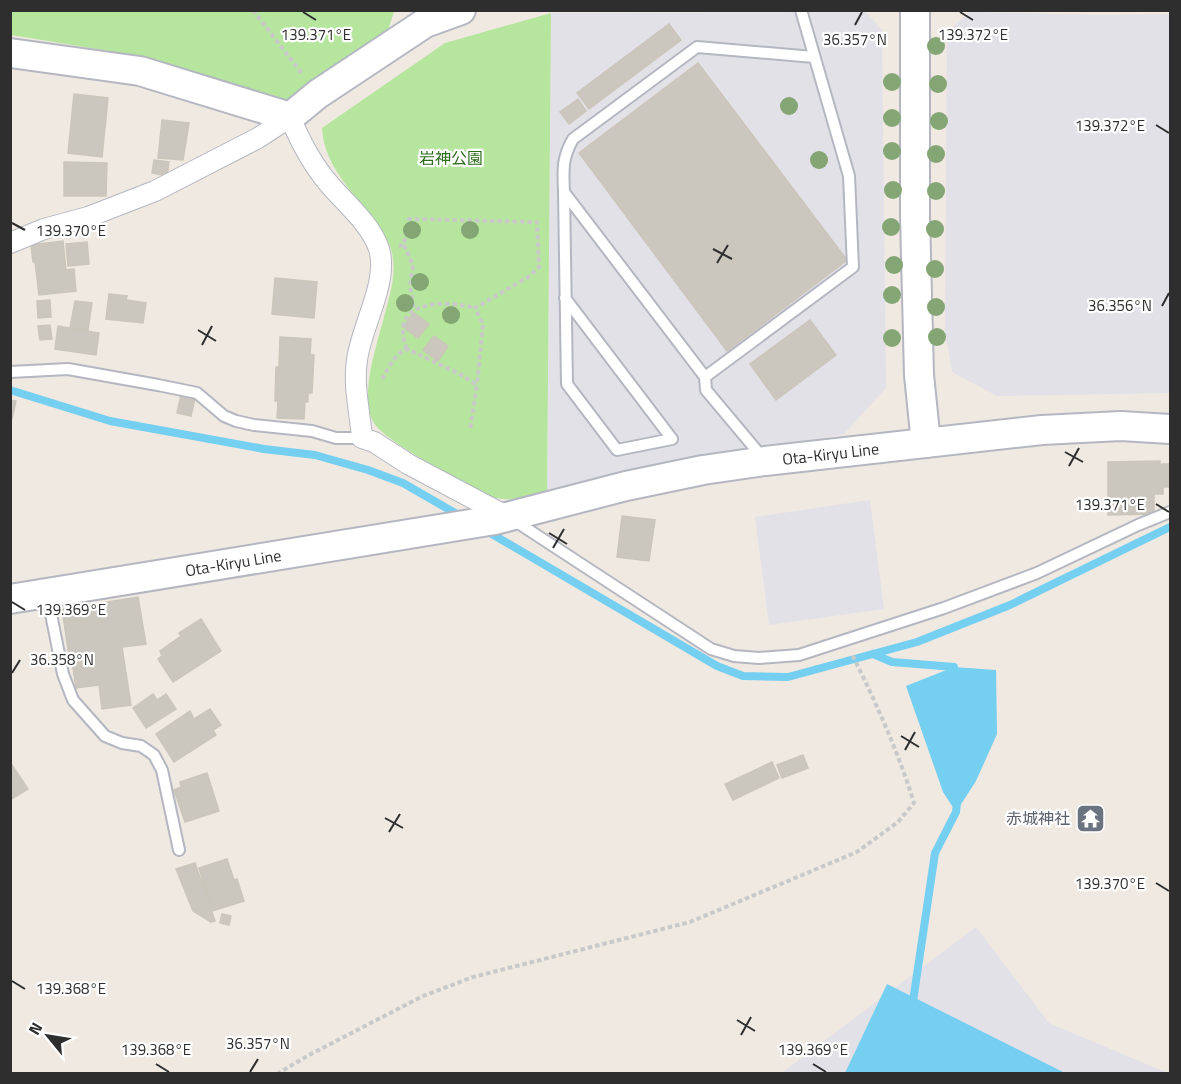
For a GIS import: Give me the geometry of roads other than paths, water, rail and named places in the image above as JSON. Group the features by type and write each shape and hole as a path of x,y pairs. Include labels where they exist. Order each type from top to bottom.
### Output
{"main road":[{"path":"10,53 140,71 290,117 421,16 460,10"},
{"path":"915,10 915,216 919,375 926,443"},
{"name":"Ota-Kiryu Line","path":"10,599 501,518 626,486 703,470 1042,430 1121,426 1170,429"}],"street":[{"path":"10,243 44,229 88,217 155,192 258,138 290,117 314,165 359,217 374,238 379,250 381,269 357,359 356,377 362,438 374,442 501,518"}],"lane":[{"path":"705,377 853,267 849,177 801,10"},
{"path":"565,298 672,439 617,450 567,384 565,298 564,192 563,166 566,153 573,139 697,47 813,57"},
{"path":"564,192 705,377 706,390 765,461"},
{"path":"10,372 68,369 158,384 197,393 224,416 236,421 312,431 336,438 362,438"},
{"path":"501,518 711,648 734,656 759,658 799,655 944,608 1037,573 1170,512"},
{"path":"47,594 63,674 73,700 105,736 141,746 154,755 162,770 179,850"}],"water":[{"path":"954,667 996,670 997,734 976,781 956,812 943,792 906,686"},
{"path":"887,984 1065,1073 845,1073"}],"waterway":[{"path":"10,390 110,421 264,449 315,455 403,483 462,517"},
{"path":"485,530 717,666 743,676 788,677 917,642 1010,605 1170,527"},
{"path":"873,654 892,662 954,667 954,676"},
{"path":"912,1008 935,853 956,812 957,802"}],"place":[{"name":"赤城神社","path":"1091,818"}],"park label":[{"name":"岩神公園","path":"451,158"}]}
